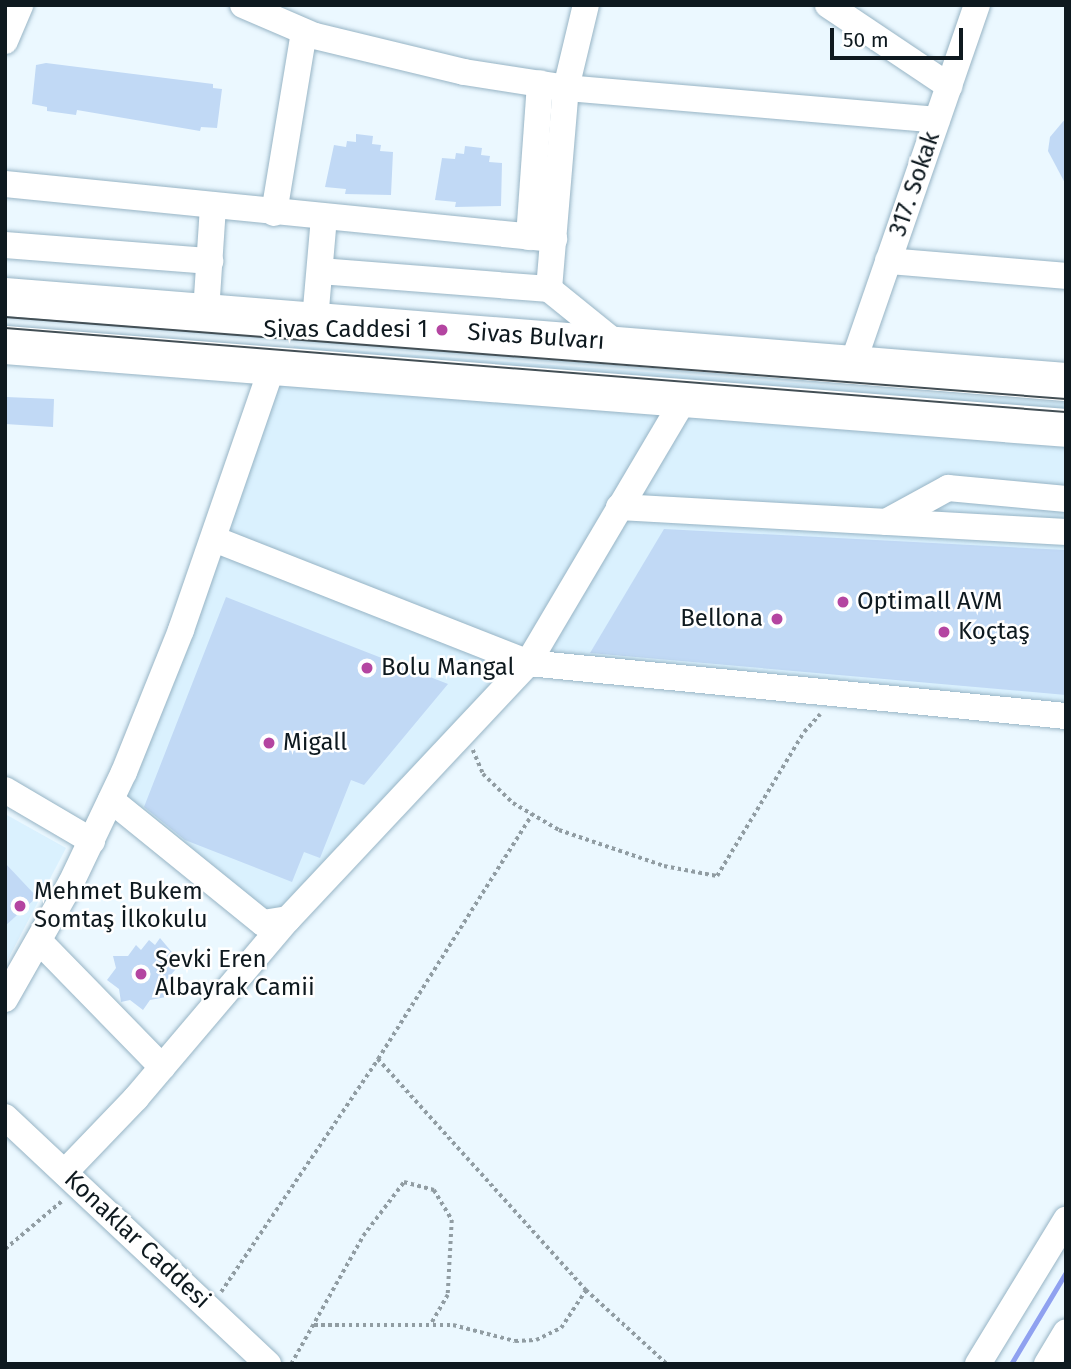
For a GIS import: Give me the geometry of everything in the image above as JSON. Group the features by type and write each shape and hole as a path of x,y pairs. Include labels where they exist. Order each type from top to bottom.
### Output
{"highway":[{"name":"Sivas Bulvarı","path":"5,297 1066,382"},
{"name":"Sivas Bulvarı","path":"5,345 272,368 685,397 1066,428"}],"street":[{"path":"5,41 20,5"},
{"path":"243,5 304,32 395,58 553,86 937,120"},
{"path":"549,289 541,238 553,86 586,5"},
{"path":"828,5 949,86"},
{"name":"317. Sokak","path":"853,363 977,5"},
{"path":"274,214 304,32"},
{"path":"5,184 274,214 541,238"},
{"path":"206,312 213,207"},
{"path":"316,320 324,218"},
{"path":"5,245 210,261"},
{"path":"888,261 1066,276"},
{"path":"320,271 549,289 617,344"},
{"path":"5,999 40,942 111,800 214,539 272,368"},
{"path":"71,1178 288,919 528,663 685,397"},
{"path":"886,522 948,488 1066,499"},
{"path":"619,508 1066,532"},
{"path":"214,539 528,663 1066,716"},
{"path":"5,790 92,841"},
{"path":"111,800 263,923 288,919"},
{"path":"40,942 163,1067"},
{"name":"Konaklar Caddesi","path":"5,1117 268,1364"},
{"path":"978,1364 1066,1220"},
{"path":"1047,1364 1066,1332"},
{"path":"1055,1364 1066,1353"}],"path":[{"path":"467,729 482,774 513,803 559,830 664,866 717,876 804,732 838,694"},
{"path":"210,1308 378,1059 532,814"},
{"path":"378,1059 586,1290 667,1364"},
{"path":"5,1249 71,1178"},
{"path":"291,1364 363,1236 404,1182 434,1190 452,1220 450,1284 444,1306 431,1325"},
{"path":"314,1325 468,1327 515,1341 536,1340 561,1328 586,1290"}],"shaded area":[{"path":"294,346 1066,403 1066,717 532,665 273,932 113,800"},
{"name":"Mehmet Bukem Somtaş İlkokulu","path":"5,814 66,848 5,965"}],"building":[{"path":"46,63 213,84 213,88 222,89 217,128 201,127 200,131 77,110 76,115 47,111 47,107 32,104 36,65"},
{"path":"1066,118 1066,185 1048,151 1050,137"},
{"path":"356,134 373,136 372,144 381,145 380,151 393,152 391,195 345,194 346,189 325,187 334,145 346,147 347,141 356,142"},
{"path":"465,146 482,148 481,155 490,156 489,162 502,163 501,206 455,207 456,202 435,200 442,158 455,159 456,153 464,154"},
{"path":"6,397 54,399 53,427 5,424"},
{"name":"Optimall AVM","path":"664,529 1066,550 1066,695 590,653"},
{"path":"226,597 448,684 364,785 351,780 320,858 304,852 292,882 185,840 144,807"},
{"path":"5,863 37,897 5,926"},
{"name":"Şevki Eren Albayrak Camii","path":"160,938 181,963 163,984 166,997 150,1000 143,1010 130,1000 121,1002 119,989 107,980 116,968 113,956 128,956 136,945 141,950 149,940 155,945"}],"waterway":[{"path":"1011,1364 1066,1272"}],"tram line":[{"path":"5,317 1066,399"},
{"path":"5,328 1066,412"}],"place":[{"name":"Sivas Caddesi 1","path":"442,330"},
{"name":"Optimall AVM","path":"843,602"},
{"name":"Bellona","path":"777,619"},
{"name":"Koçtaş","path":"944,632"},
{"name":"Bolu Mangal","path":"367,668"},
{"name":"Migall","path":"269,743"},
{"name":"Mehmet Bukem Somtaş İlkokulu","path":"20,906"},
{"name":"Şevki Eren Albayrak Camii","path":"141,974"}]}
